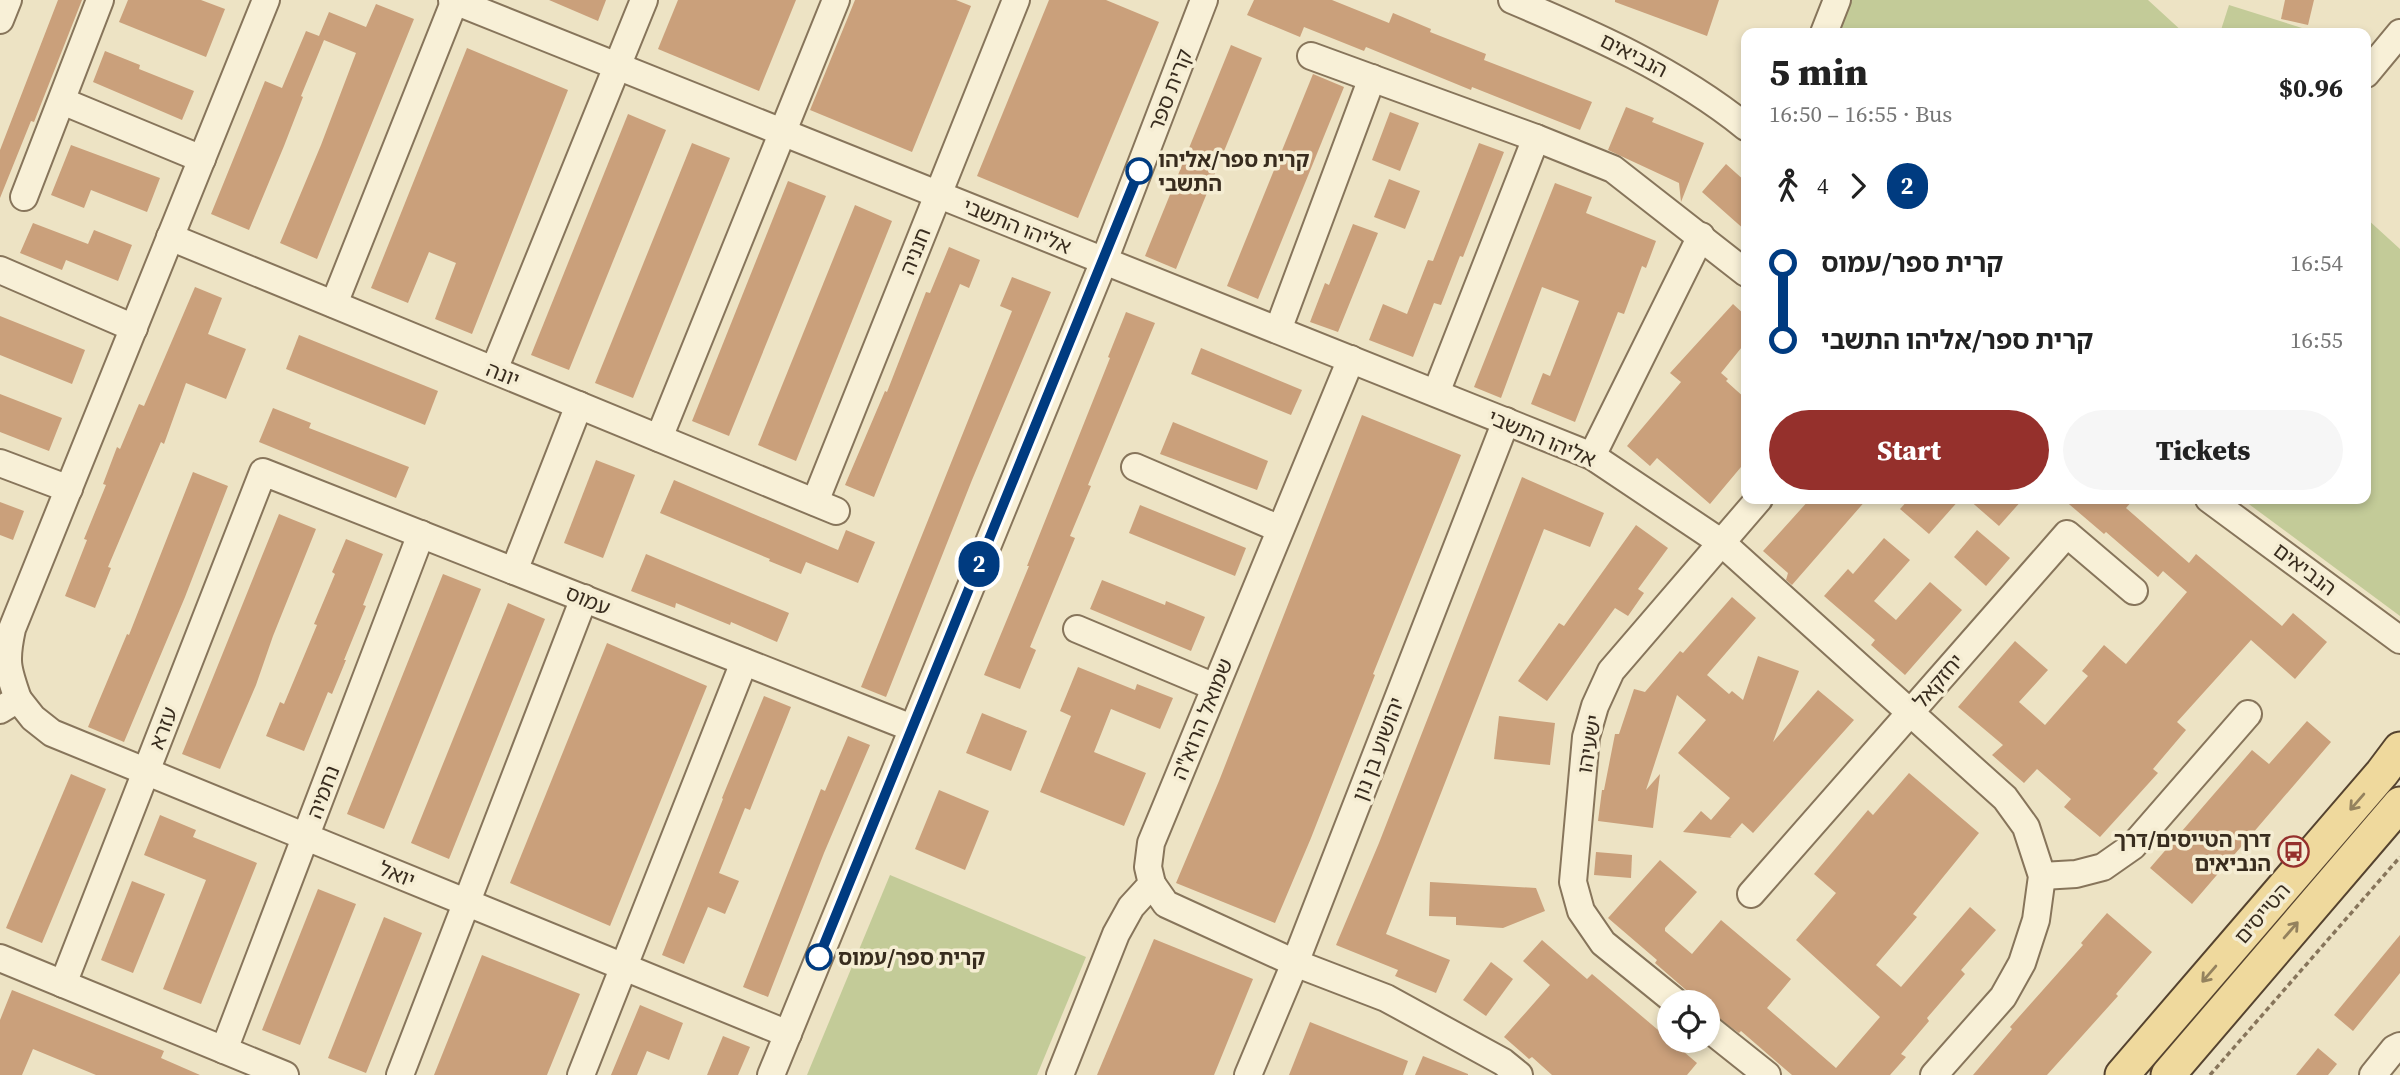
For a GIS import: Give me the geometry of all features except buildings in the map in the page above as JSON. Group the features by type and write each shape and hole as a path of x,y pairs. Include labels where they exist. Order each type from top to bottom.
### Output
{"main road":[{"name":"הטייסים","path":"2122,1075 2400,749"},
{"name":"הטייסים","path":"2168,1075 2398,808"}],"street":[{"path":"0,20 8,0"},
{"path":"24,197 100,0"},
{"path":"9,704 5,639 12,629 266,0"},
{"path":"334,304 454,0"},
{"name":"אליהו התשבי","path":"454,0 1592,456 1722,543 2005,798 2026,827 2042,876"},
{"path":"494,370 644,0"},
{"path":"659,438 836,0"},
{"name":"חנניה","path":"825,506 938,194 1016,0"},
{"name":"קרית ספר","path":"771,1075 1104,261 1204,0"},
{"name":"הנביאים","path":"1512,0 1539,5 1657,66 1701,93 1741,123"},
{"path":"1826,28 1837,0"},
{"path":"2371,68 2400,33"},
{"path":"1311,56 1536,138 1612,169 1741,269"},
{"path":"1278,330 1372,78"},
{"path":"61,101 202,159"},
{"path":"1436,393 1536,138"},
{"path":"1592,456 1701,236"},
{"name":"יונה","path":"170,237 825,506"},
{"path":"0,270 134,328"},
{"name":"שמואל הרוא\"ה","path":"1152,884 1148,867 1151,843 1351,359"},
{"path":"514,571 579,405"},
{"name":"יהושוע בן נון","path":"1248,1075 1295,963 1506,421"},
{"path":"0,463 69,489"},
{"path":"1135,467 1280,529"},
{"name":"עמוס","path":"263,472 912,728"},
{"name":"עזרא","path":"63,984 263,472"},
{"name":"ישעיהו","path":"1661,990 1604,943 1581,911 1573,882 1585,750 1595,706 1611,671 1755,504"},
{"name":"הנביאים","path":"2216,504 2400,640"},
{"name":"נחמיה","path":"224,1050 421,534"},
{"name":"יחזקאל","path":"1751,894 2067,534 2134,591"},
{"path":"400,1075 584,598"},
{"path":"1077,629 1215,687"},
{"path":"581,1075 744,662"},
{"name":"יואל","path":"9,704 52,733 788,1034"},
{"path":"1934,1075 2003,997 2022,963 2036,920 2042,876 2076,874 2103,867 2133,846 2248,715"},
{"path":"1060,1075 1116,934 1131,907 1152,884 1166,904 1295,963 1386,998 1504,1071"},
{"path":"0,958 285,1075"},
{"path":"1720,1038 1767,1075"},
{"path":"2373,1075 2394,1049 2400,1046"}],"path":[{"path":"2210,1075 2400,857"}],"green space":[{"path":"1852,0 2148,0 2179,28 1841,28"},
{"path":"2229,5 2302,28 2222,28"},
{"path":"2371,223 2400,249 2400,616 2249,504 2371,504"},
{"path":"890,875 1086,957 1037,1075 807,1075"}],"bus line":[{"name":"2","path":"819,957 1139,171"}],"place":[{"name":"קרית ספר/אליהו התשבי","path":"1139,171"},
{"name":"דרך הטייסים/דרך הנביאים","path":"2294,851"},
{"name":"קרית ספר/עמוס","path":"819,957"}]}
